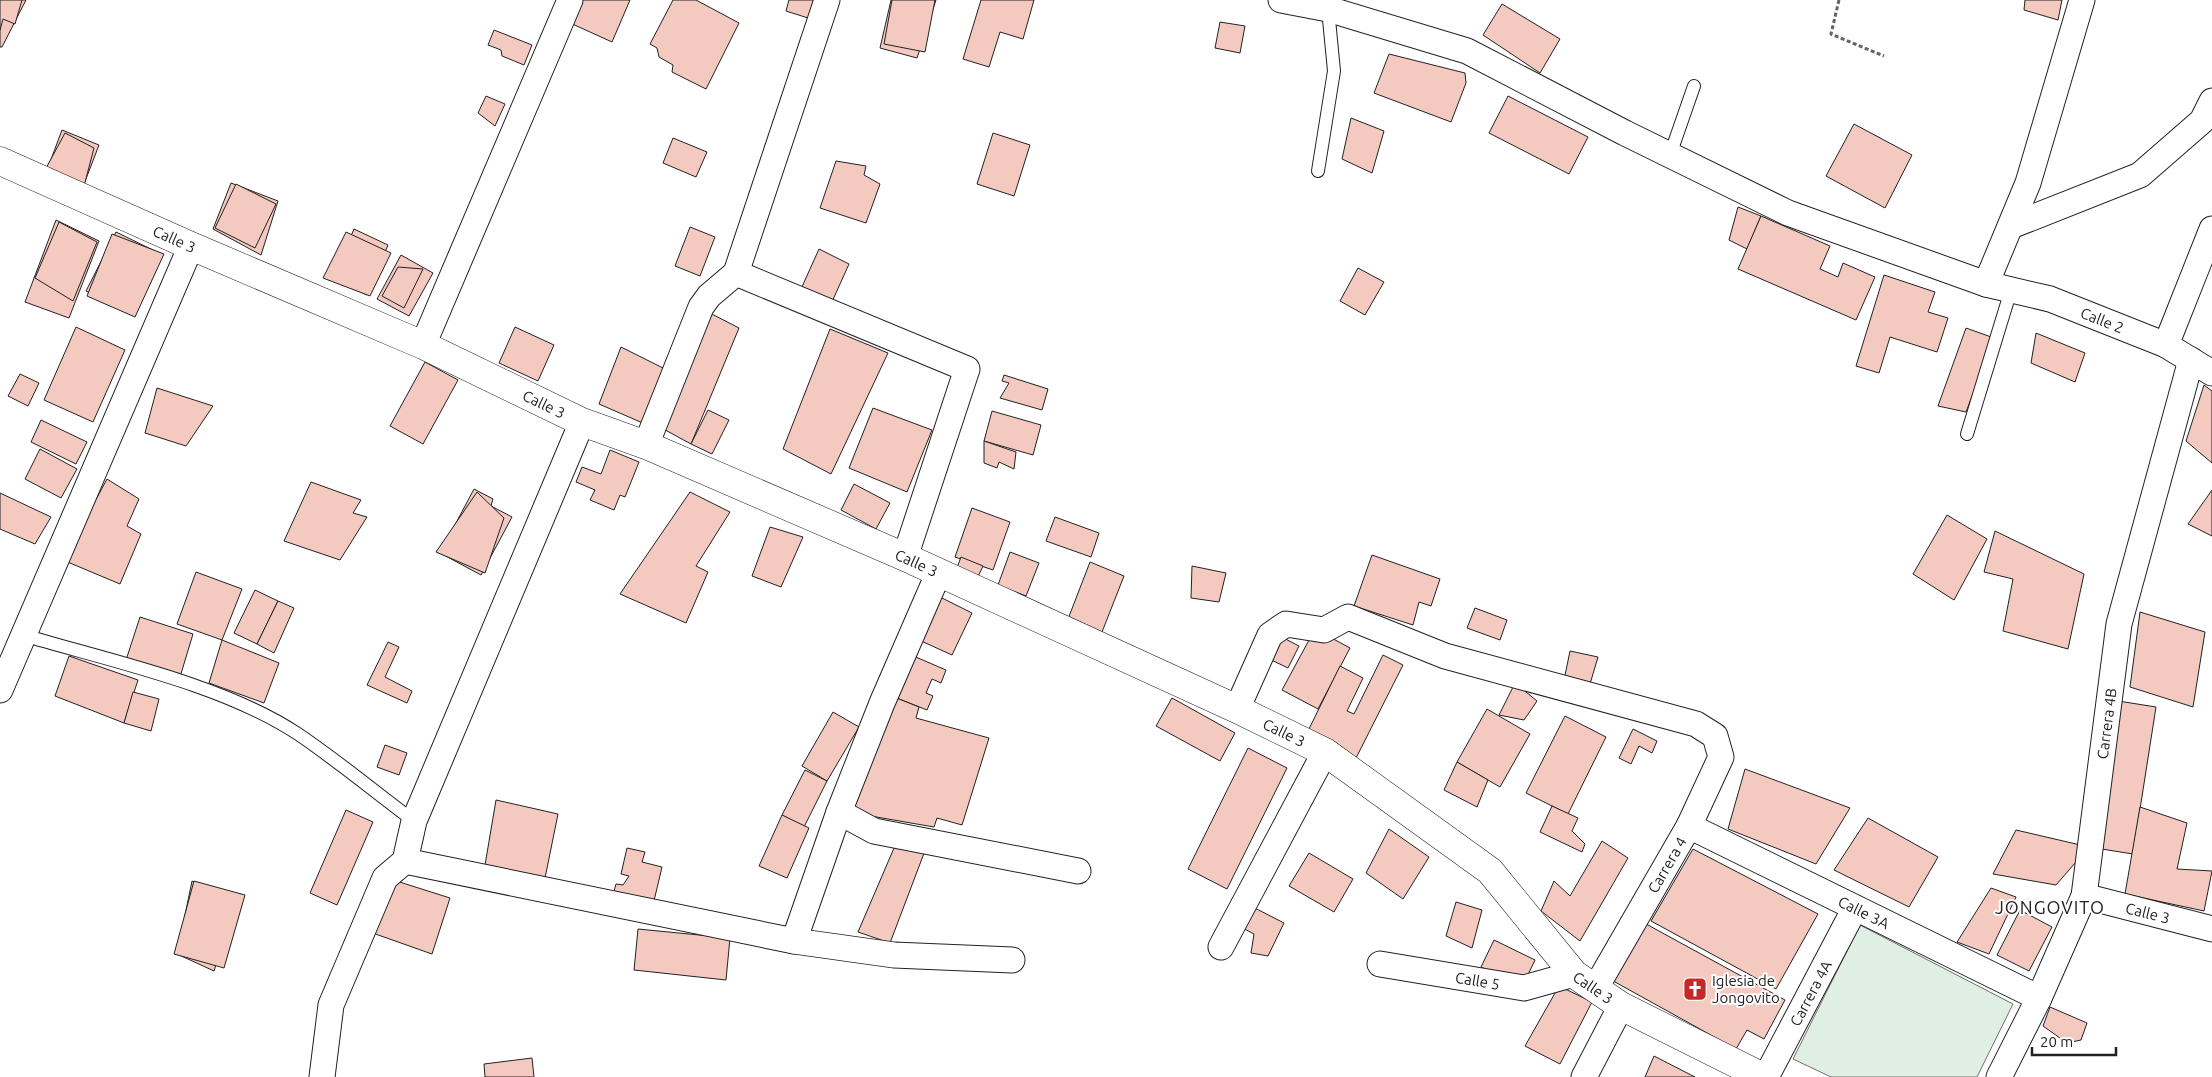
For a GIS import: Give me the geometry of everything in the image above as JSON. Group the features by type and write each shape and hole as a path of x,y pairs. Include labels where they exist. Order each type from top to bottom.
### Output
{"street":[{"path":"423,345 570,0"},
{"path":"646,445 701,307 709,296 736,273 827,0"},
{"name":"Calle 2","path":"1281,0 1328,9 1467,51 1670,155 1788,212 1986,284 2050,299 2166,345 2212,373"},
{"path":"1986,284 2028,183 2082,0"},
{"path":"2011,226 2140,175 2202,120 2212,101"},
{"name":"Calle 3","path":"0,161 191,246 423,345 582,422 646,445 939,572 1237,709 1325,752 1490,871 1584,982 1621,1006 1764,1077"},
{"path":"2166,345 2212,229"},
{"path":"0,690 191,246"},
{"path":"736,273 967,369 905,557"},
{"name":"Carrera 4B","path":"1999,1077 2039,998 2084,896 2119,624 2191,360"},
{"path":"322,1077 331,1005 385,878 405,861 414,821 582,422"},
{"path":"794,941 838,812 882,703 939,572"},
{"name":"Carrera 4","path":"1237,709 1270,635 1286,624 1324,630 1348,617 1445,656 1696,724 1715,736 1721,757 1689,826 1584,982"},
{"path":"1221,947 1325,752"},
{"path":"838,812 874,832 1078,871"},
{"name":"Calle 3A","path":"1689,826 2039,998"},
{"path":"405,861 794,941 894,955 1012,960"},
{"name":"Calle 3","path":"2084,896 2212,929"},
{"name":"Carrera 4A","path":"1764,1077 1855,908"},
{"name":"Calle 5","path":"1380,964 1524,988 1584,982"},
{"path":"1584,1077 1621,1006"}],"lane":[{"path":"1318,172 1334,71 1328,9"},
{"path":"1670,155 1694,86"},
{"path":"1968,434 2011,290"},
{"path":"23,635 183,682 242,704 297,734 414,821"}],"path":[{"path":"1838,0 1831,34 1884,56"}],"green space":[{"path":"1860,925 2013,1004 1977,1077 1831,1077 1793,1059"}],"building":[{"path":"0,0 26,0 2,47 0,47"},
{"path":"0,0 22,0 15,24 3,19 0,30"},
{"path":"577,0 630,0 612,42 568,22"},
{"path":"673,0 696,0 739,23 706,89 672,72 673,65 659,57 657,48 650,44"},
{"path":"789,0 814,0 808,18 786,11"},
{"path":"891,0 936,0 917,58 880,48"},
{"path":"892,0 935,0 925,52 884,44"},
{"path":"981,0 1034,0 1023,39 1000,32 989,67 963,59"},
{"path":"2025,0 2062,0 2058,20 2024,10"},
{"path":"1502,4 1560,39 1540,73 1483,35"},
{"path":"1220,22 1245,26 1240,53 1215,48"},
{"path":"494,30 532,45 524,65 502,56 501,50 488,45"},
{"path":"1389,54 1465,73 1466,83 1451,122 1374,93"},
{"path":"486,96 505,104 495,126 478,113"},
{"path":"1508,96 1588,137 1569,174 1489,133"},
{"path":"1351,118 1384,131 1372,173 1342,159"},
{"path":"1854,124 1912,155 1885,208 1826,176"},
{"path":"62,130 99,145 84,184 47,170"},
{"path":"65,133 94,148 83,190 45,170"},
{"path":"993,133 1030,145 1014,196 977,184"},
{"path":"673,138 707,152 696,177 663,163"},
{"path":"836,161 866,166 864,175 880,184 866,223 820,208"},
{"path":"231,183 278,201 261,255 213,229"},
{"path":"236,184 276,204 255,248 215,228"},
{"path":"1738,207 1761,216 1747,249 1729,240"},
{"path":"1761,216 1830,246 1820,269 1838,277 1843,263 1875,277 1856,320 1738,269"},
{"path":"56,220 99,241 69,318 25,302"},
{"path":"59,222 97,242 73,301 35,278"},
{"path":"690,227 715,237 700,276 675,266"},
{"path":"354,229 388,245 367,295 332,279"},
{"path":"116,232 159,253 128,313 86,291"},
{"path":"346,232 391,253 370,296 323,278"},
{"path":"112,234 164,254 135,317 87,296"},
{"path":"819,249 849,264 831,304 801,289"},
{"path":"401,255 433,273 409,316 377,299"},
{"path":"398,267 423,269 404,308 382,296"},
{"path":"1358,268 1384,282 1365,315 1340,301"},
{"path":"1884,275 1935,292 1928,312 1948,318 1937,352 1890,337 1879,373 1856,366"},
{"path":"704,310 739,328 691,444 658,426"},
{"path":"76,327 125,350 93,422 44,400"},
{"path":"515,327 554,345 538,381 499,363"},
{"path":"1966,328 1994,338 1966,412 1938,406"},
{"path":"830,329 888,353 831,474 783,449"},
{"path":"2036,333 2085,353 2075,382 2031,363"},
{"path":"621,347 665,369 645,424 599,404"},
{"path":"425,362 458,380 423,444 390,426"},
{"path":"20,374 39,383 28,406 8,396"},
{"path":"1004,375 1048,389 1042,410 1000,398 1009,383 1002,381"},
{"path":"2204,385 2212,391 2212,463 2186,441"},
{"path":"157,388 213,406 186,446 145,433"},
{"path":"873,408 932,430 907,492 849,468"},
{"path":"708,410 729,420 712,454 691,444"},
{"path":"992,411 1041,425 1033,455 984,441"},
{"path":"41,420 87,442 76,464 31,442"},
{"path":"984,441 1016,452 1014,469 999,462 997,468 984,463"},
{"path":"40,449 77,469 61,498 25,479"},
{"path":"610,450 639,462 625,497 620,495 614,510 590,500 595,490 576,482 582,467 601,474"},
{"path":"107,479 139,499 127,526 141,534 120,584 58,558 86,518"},
{"path":"311,482 361,500 353,513 367,517 340,560 284,541"},
{"path":"854,484 890,503 876,529 841,510"},
{"path":"474,489 493,499 491,506 512,517 481,575 440,553"},
{"path":"2212,490 2212,536 2188,524"},
{"path":"477,492 504,518 485,573 436,552"},
{"path":"690,492 730,512 696,566 708,572 686,623 620,594"},
{"path":"0,493 51,517 35,544 0,529"},
{"path":"972,508 1010,522 993,570 955,557"},
{"path":"1947,515 1987,539 1954,600 1913,574"},
{"path":"1055,517 1099,533 1091,557 1046,541"},
{"path":"770,527 803,537 781,587 752,576"},
{"path":"1995,531 2084,574 2068,649 2003,631 2013,579 1984,572"},
{"path":"1010,552 1039,563 1026,596 998,585"},
{"path":"1372,555 1440,579 1431,606 1419,602 1413,625 1354,606"},
{"path":"961,557 983,566 976,581 955,573"},
{"path":"1090,562 1124,576 1102,632 1068,619"},
{"path":"1192,566 1226,573 1219,602 1191,598"},
{"path":"196,572 242,589 222,640 177,624"},
{"path":"255,590 278,601 257,644 234,633"},
{"path":"940,597 972,613 952,655 919,640"},
{"path":"278,601 294,608 274,653 257,644"},
{"path":"1475,608 1507,620 1500,640 1467,628"},
{"path":"2140,612 2205,632 2193,707 2130,687"},
{"path":"140,617 193,634 180,677 126,660"},
{"path":"1315,629 1350,648 1318,709 1282,690"},
{"path":"1274,633 1299,646 1288,668 1263,656"},
{"path":"222,640 279,663 264,703 209,683"},
{"path":"388,642 399,647 385,677 412,691 407,703 367,685"},
{"path":"1570,651 1598,657 1590,684 1564,680"},
{"path":"911,655 946,670 941,683 932,679 926,693 933,696 927,710 894,697"},
{"path":"1383,655 1403,665 1355,760 1306,735 1340,666 1363,678 1347,711 1354,714"},
{"path":"69,656 138,680 124,723 55,696"},
{"path":"1515,683 1537,701 1524,720 1499,715"},
{"path":"133,692 159,699 151,731 124,723"},
{"path":"894,697 919,707 916,718 989,738 962,825 937,818 934,827 842,811"},
{"path":"1172,698 1235,733 1220,761 1156,726"},
{"path":"2112,700 2156,707 2133,854 2089,847"},
{"path":"1487,709 1530,734 1500,787 1457,762"},
{"path":"833,712 859,727 827,781 802,766"},
{"path":"1565,716 1606,737 1568,814 1526,793"},
{"path":"1633,729 1657,741 1652,753 1639,746 1631,764 1619,758"},
{"path":"385,745 407,753 399,775 377,767"},
{"path":"1248,748 1287,768 1227,889 1188,869"},
{"path":"1457,762 1488,780 1477,807 1444,790"},
{"path":"1745,769 1850,808 1816,864 1728,829"},
{"path":"805,770 827,781 804,827 782,815"},
{"path":"496,800 558,814 544,883 484,871"},
{"path":"1552,806 1578,818 1572,831 1585,844 1582,852 1540,832"},
{"path":"2140,807 2187,823 2177,869 2212,871 2204,911 2125,894"},
{"path":"346,810 373,822 337,905 310,893"},
{"path":"782,815 809,828 787,878 759,866"},
{"path":"1868,818 1938,857 1909,907 1834,870"},
{"path":"1389,829 1429,857 1403,899 1366,873"},
{"path":"2016,830 2089,847 2056,885 1993,874"},
{"path":"897,841 926,848 890,943 858,932"},
{"path":"1602,841 1628,858 1580,941 1541,911 1554,881 1570,896"},
{"path":"627,848 645,852 642,862 662,867 653,905 613,895 616,884 623,885 629,876 621,874"},
{"path":"1693,849 1818,914 1776,989 1651,921"},
{"path":"1309,853 1353,879 1334,912 1289,886"},
{"path":"387,878 450,898 432,954 367,931"},
{"path":"192,881 237,897 214,971 177,954"},
{"path":"194,881 245,895 224,968 174,954"},
{"path":"1991,888 2016,897 1989,954 1957,942"},
{"path":"1456,902 1482,910 1472,948 1446,936"},
{"path":"1247,904 1284,923 1268,956 1251,953 1254,934 1237,925"},
{"path":"2020,910 2052,927 2029,971 1997,955"},
{"name":"Iglesia de Jongovito","path":"1637,919 1785,1000 1764,1039 1747,1030 1736,1049 1606,977"},
{"path":"638,929 730,938 726,980 634,970"},
{"path":"1494,940 1535,960 1522,987 1481,967"},
{"path":"1559,986 1592,1002 1560,1064 1525,1046"},
{"path":"2050,1007 2087,1023 2081,1040 2067,1043 2043,1026"},
{"path":"1654,1056 1695,1077 1645,1077"},
{"path":"532,1058 534,1077 485,1077 484,1064"}],"place":[{"name":"Iglesia de Jongovito","path":"1695,989"}],"district":[{"name":"JONGOVITO","path":"2050,907"}]}
